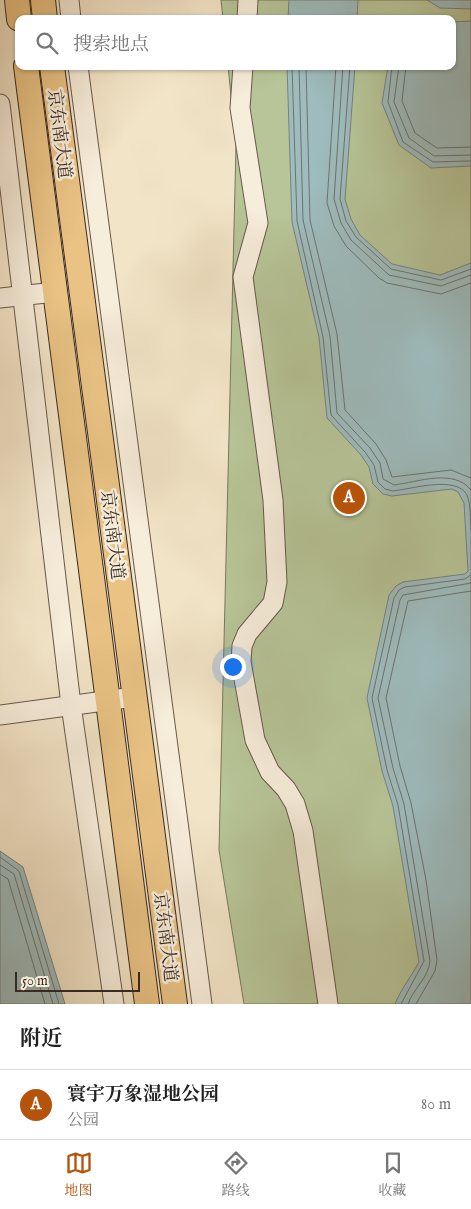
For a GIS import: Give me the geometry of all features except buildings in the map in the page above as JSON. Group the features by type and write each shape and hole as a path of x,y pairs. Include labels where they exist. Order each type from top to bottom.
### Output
{"main road":[{"path":"17,0 19,15"},
{"path":"43,0 45,15"},
{"name":"京东南大道","path":"27,70 147,1004"},
{"name":"京东南大道","path":"53,70 175,1004"}],"street":[{"path":"69,0 71,15"},
{"path":"247,15 248,0"},
{"path":"79,70 202,1004"},
{"path":"243,70 240,108 258,223 243,277 273,500 277,582 273,602 247,634 242,646 241,662 255,740 270,772 286,789 295,804 303,830 328,1004"},
{"path":"0,104 71,706 114,1004"},
{"path":"0,298 55,292"},
{"path":"0,715 134,696"}],"green space":[{"path":"221,0 471,0 471,1004 244,1004 219,850 236,145 228,70 456,70 456,15 223,15"}],"water":[{"path":"289,0 358,0 357,15 288,15"},
{"path":"427,0 471,0 471,9 440,8"},
{"path":"471,21 471,166 431,168 399,145 382,103 387,70 456,70 456,22"},
{"path":"287,70 355,70 345,199 351,219 360,235 392,264 440,275 471,263 471,1004 395,1004 419,962 393,806 382,771 367,698 389,595 396,586 403,582 465,574 468,571 464,503 458,492 452,489 392,496 383,494 373,484 369,467 361,455 327,418 319,337 292,222"},
{"path":"0,851 23,867 65,1004 0,1004"}],"place":[{"name":"寰宇万象湿地公园","path":"349,498"}]}
